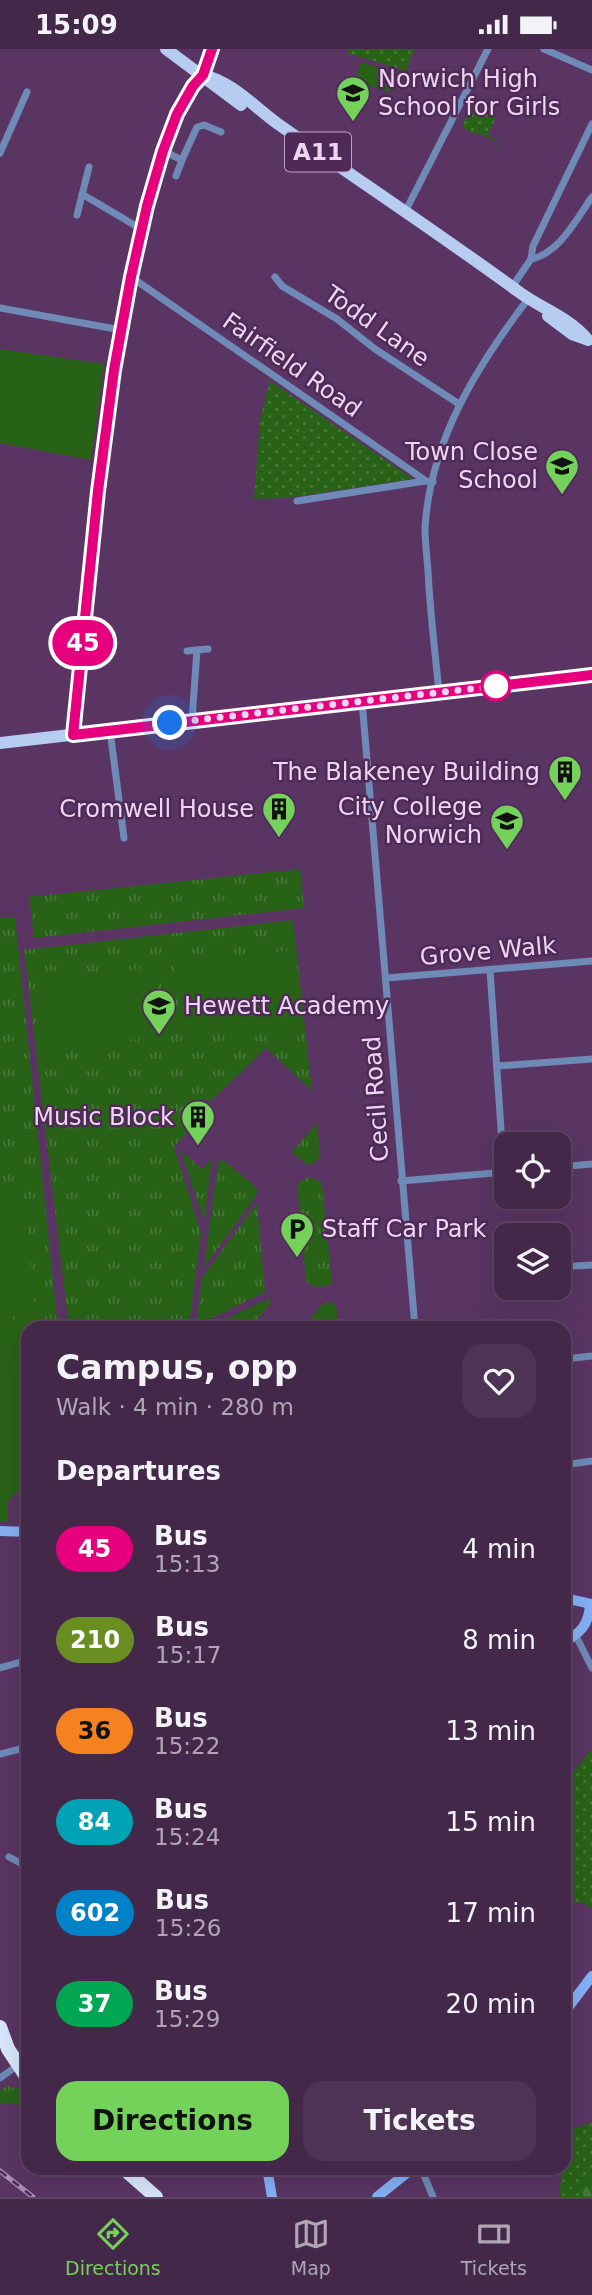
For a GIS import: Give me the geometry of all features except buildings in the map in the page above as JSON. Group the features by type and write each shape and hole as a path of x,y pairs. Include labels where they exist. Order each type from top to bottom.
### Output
{"highway":[{"path":"0,2028 8,2049 21,2060"},
{"path":"131,2175 156,2197"}],"main road":[{"name":"A11","path":"166,49 203,75 219,79 273,120 532,301 577,326 590,342"},
{"path":"0,743 592,675"}],"street":[{"path":"73,735 90,552 114,370 131,277 141,229 163,151 177,114 193,86 203,75 212,49"},
{"path":"405,212 488,49"},
{"path":"544,49 592,70"},
{"path":"0,153 27,92"},
{"path":"512,287 531,259 533,246 592,124"},
{"path":"176,176 197,127 204,125 221,132"},
{"path":"163,151 182,160"},
{"path":"77,215 89,167"},
{"path":"82,194 141,229"},
{"path":"531,259 537,258 559,243 592,197"},
{"name":"Fairfield Road","path":"131,277 429,481"},
{"name":"Todd Lane","path":"275,277 282,286 337,319 375,349 459,404"},
{"path":"439,692 431,624 425,528 429,481 459,404 497,339 532,301"},
{"path":"0,308 121,330"},
{"path":"297,501 429,481"},
{"path":"187,651 208,649"},
{"path":"192,720 197,650"},
{"name":"Cecil Road","path":"362,700 414,1321"},
{"path":"110,731 124,838"},
{"name":"Grove Walk","path":"386,978 592,961"},
{"path":"490,970 502,1132"},
{"path":"497,1066 592,1059"},
{"path":"571,1166 592,1164"},
{"path":"401,1181 494,1173"},
{"path":"571,1266 592,1265"},
{"path":"571,1358 592,1356"},
{"path":"571,1464 592,1461"},
{"path":"0,1531 21,1532"},
{"path":"571,1600 591,1604 588,1626 571,1638"},
{"path":"576,1636 592,1668"},
{"path":"0,1668 21,1662"},
{"path":"0,1755 21,1749"},
{"path":"9,1857 21,1863"},
{"path":"571,2004 592,1976"},
{"path":"0,2078 21,2063"},
{"path":"268,2175 272,2197"},
{"path":"377,2197 404,2175"},
{"path":"424,2175 433,2197"}],"green space":[{"path":"349,49 414,49 406,71 347,53"},
{"path":"361,62 396,74 390,93 355,81"},
{"path":"472,105 496,118 489,132 486,131 503,147 462,126"},
{"path":"0,349 104,364 91,460 0,443"},
{"path":"270,381 413,479 293,497 254,499 260,420"},
{"path":"300,869 304,908 34,938 29,897"},
{"path":"15,917 57,1321 21,1321 21,1326 16,1326 11,1315 0,1317 0,918"},
{"path":"293,920 312,1091 266,1048 210,1102 205,1098 194,1110 200,1117 174,1147 201,1233 190,1321 68,1321 24,950"},
{"path":"293,950 300,1022 182,1034 174,962"},
{"path":"155,967 163,1036 44,1050 36,981"},
{"path":"317,1123 320,1155 315,1163 306,1164 292,1152"},
{"path":"181,1151 202,1169 212,1158 204,1221"},
{"path":"223,1160 257,1188 256,1196 204,1267 218,1163"},
{"path":"309,1177 322,1183 332,1285 314,1287 306,1281 297,1184"},
{"path":"22,1191 35,1308 11,1316 17,1326 21,1326 21,1493 19,1491 7,1501 8,1521 0,1521 0,1194"},
{"path":"257,1203 265,1292 206,1321 197,1321 202,1278"},
{"path":"270,1298 270,1304 255,1321 222,1321"},
{"path":"332,1302 336,1306 338,1321 309,1321 321,1305"},
{"path":"592,1748 592,1907 571,1900 571,1770 575,1770"},
{"path":"6,2086 18,2088 21,2090 21,2105 0,2103 0,2091"},
{"path":"592,2124 592,2167 583,2179 583,2197 559,2197 561,2175 571,2175 571,2130"},
{"path":"592,2167 592,2197 583,2197 583,2179"}],"railway":[{"path":"0,2171 33,2197"}],"bus line":[{"name":"45","path":"212,49 203,75 193,86 177,114 163,151 131,277 114,370 98,491 73,735 592,675"}],"place":[{"name":"Norwich High School for Girls","path":"353,123"},
{"name":"Town Close School","path":"562,496"},
{"name":"The Blakeney Building","path":"565,802"},
{"name":"Cromwell House","path":"279,839"},
{"name":"City College Norwich","path":"507,851"},
{"name":"Hewett Academy","path":"159,1036"},
{"name":"Music Block","path":"198,1147"},
{"name":"Staff Car Park","path":"297,1259"}],"route":[{"path":"170,723 496,686"}]}
